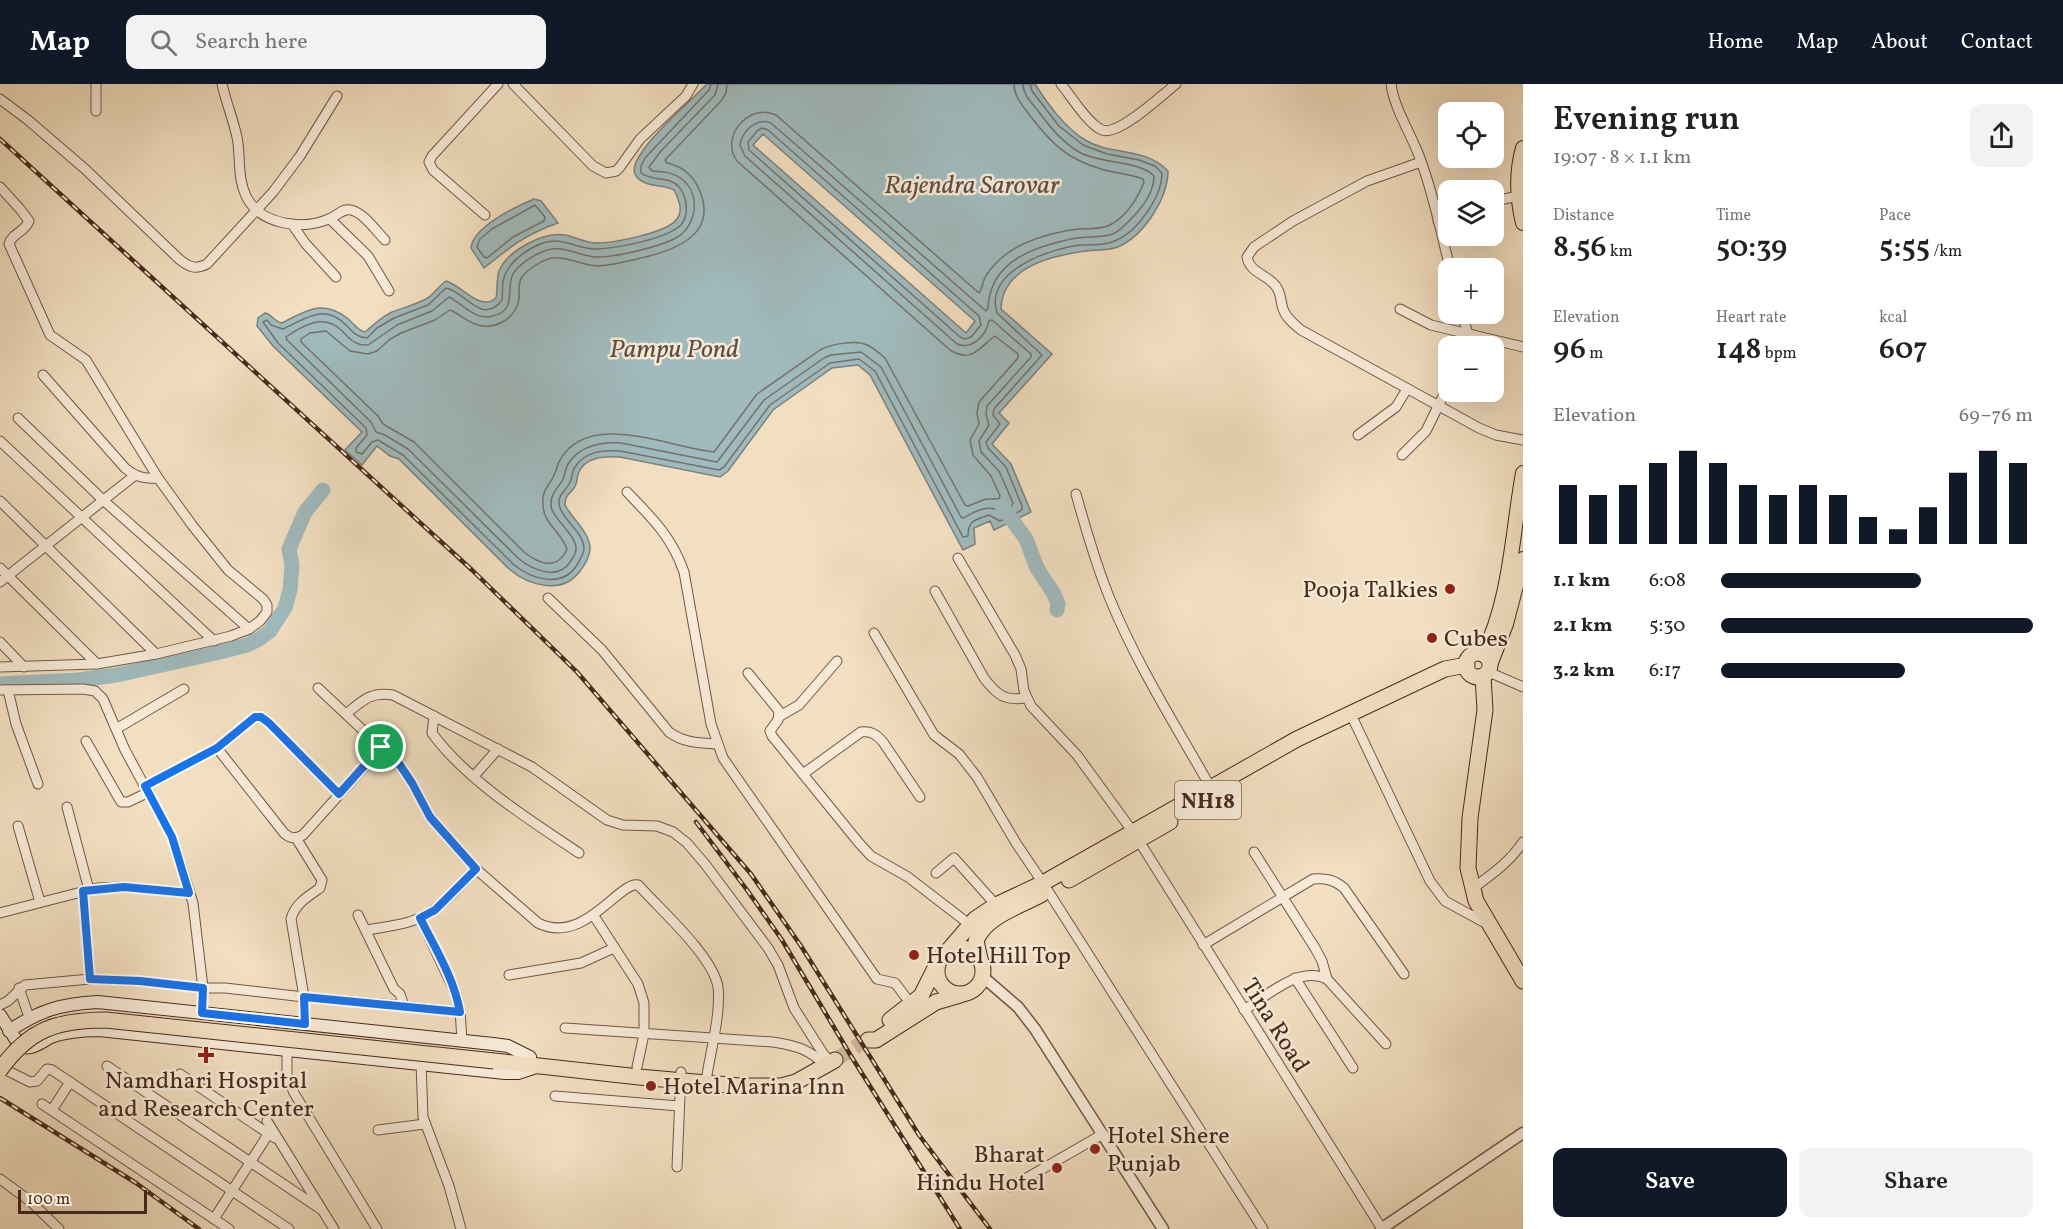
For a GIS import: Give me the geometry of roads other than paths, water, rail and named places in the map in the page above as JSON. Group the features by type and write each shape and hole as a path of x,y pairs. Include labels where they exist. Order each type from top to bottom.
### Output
{"highway":[{"name":"NH18","path":"1045,887 996,905 969,924 942,957 921,996 866,1040 876,1040 942,999 967,992 977,986 982,976 982,964 976,941 986,926 1045,887 1354,721 1435,683 1482,668"},
{"name":"NH18","path":"1136,837 1211,788 1349,713 1445,669 1482,668"},
{"path":"1482,668 1485,710 1467,853 1489,925 1523,981"},
{"path":"1476,886 1523,965"},
{"path":"967,992 950,991 942,984 938,973 942,957 961,948 972,951 980,959"},
{"path":"0,1054 22,1033 37,1024 56,1016 92,1011 541,1062 680,1076 783,1078 796,1082"},
{"path":"0,1069 14,1051 37,1033 64,1022 82,1020 115,1020 494,1057"},
{"path":"541,1062 638,1067 740,1086 781,1086 796,1082 831,1063"}],"main road":[{"path":"1523,148 1518,169 1523,223"},
{"path":"1482,668 1504,594 1523,473"},
{"path":"1482,668 1506,624 1523,559"},
{"path":"4,1032 29,1017 60,1006 90,1003 508,1046 541,1062"},
{"path":"0,1015 4,1032 20,1046 27,1048 74,1031 99,1030 505,1073 518,1073 541,1062"}],"street":[{"path":"96,84 96,111"},
{"path":"222,84 236,135 242,186 249,202 257,211 279,222 292,224 330,219 350,209 363,216 385,240"},
{"path":"485,215 434,170 429,162 498,84"},
{"path":"513,84 593,166 606,173 616,171 621,167 640,139 686,96 693,84"},
{"path":"1061,84 1095,124 1102,130 1111,131 1126,124 1176,84"},
{"path":"1391,84 1394,97 1421,162 1438,221"},
{"path":"0,99 85,169 188,266 198,268 207,264 257,211 300,156 337,96"},
{"path":"1421,162 1367,181 1293,221 1254,247 1247,257 1252,269 1273,283 1279,290 1283,310 1301,330 1496,435 1523,440"},
{"path":"0,187 29,221 27,226 10,239 9,244 45,326 57,341 86,360 158,478 212,553 267,605 267,612 261,621 249,629 214,641 97,664 0,667"},
{"path":"1504,201 1520,202"},
{"path":"330,219 368,256 389,291"},
{"path":"292,224 336,277"},
{"path":"1400,309 1431,325 1523,346"},
{"path":"1465,324 1468,334"},
{"path":"43,375 134,476 146,479 158,478"},
{"path":"1358,435 1396,407 1407,389"},
{"path":"1402,455 1426,432 1441,402"},
{"path":"18,418 103,500 249,629"},
{"path":"0,441 214,641"},
{"path":"4,579 134,476"},
{"path":"627,492 654,520 677,551 684,572 711,724 723,758 774,828 877,979 895,983 911,1004"},
{"path":"1076,494 1091,549 1110,600 1158,696 1211,788"},
{"path":"0,501 156,654"},
{"path":"935,591 992,689 1001,696 1013,700 1026,698 1021,684 1021,669 1015,655 958,558"},
{"path":"0,568 4,579 97,664"},
{"path":"548,598 602,650 669,732 687,742 717,744"},
{"path":"874,633 934,735 959,754 982,783 1016,843 1263,1229"},
{"path":"0,642 24,667"},
{"path":"837,661 799,705 780,716 770,731 772,736 871,856 908,877 969,924"},
{"path":"1482,668 1523,687"},
{"path":"748,673 776,706 780,716"},
{"path":"318,688 400,765 430,817 476,869 538,923 547,928 574,924 594,916 629,885 638,885 701,953 713,971 718,988 707,1075"},
{"path":"38,784 4,690 83,689 95,691 103,699 172,837 192,903 203,988 202,1013"},
{"path":"116,729 184,689"},
{"path":"346,714 368,697 380,692 393,695 498,749 555,782 607,820 624,825 657,826 673,832 687,843 705,864 768,948 778,965 794,1008 831,1063"},
{"name":"Tina Road","path":"1026,698 1077,755 1136,837 1244,1010 1385,1228"},
{"path":"434,716 432,733 474,776 507,803 579,853"},
{"path":"87,741 121,802 128,802 217,748 250,719 261,717 339,794"},
{"path":"1354,721 1430,881 1445,901 1489,925"},
{"path":"803,774 861,732 868,731 876,734 883,742 920,797"},
{"path":"217,748 284,833 290,838 296,838 303,835 381,747"},
{"path":"474,776 498,749"},
{"path":"67,807 86,890 90,979"},
{"path":"18,826 40,902"},
{"path":"296,838 322,880 320,888 302,901 294,910 291,919 304,997 305,1024"},
{"path":"1476,886 1511,859 1523,842"},
{"path":"1254,852 1315,948 1322,961 1327,979"},
{"path":"1511,859 1523,856"},
{"path":"936,873 954,858 996,905"},
{"path":"367,930 402,924 435,910 476,869"},
{"path":"1203,945 1313,879 1324,878 1335,881 1344,888 1404,974"},
{"path":"0,913 86,890 124,887 189,893"},
{"path":"358,915 394,989 402,997 404,1006"},
{"path":"594,916 638,984 644,1003 644,1034 638,1067"},
{"path":"420,918 456,994 462,1040"},
{"path":"509,975 581,963 614,948"},
{"path":"1244,1010 1295,978 1309,974 1318,975 1327,979 1386,1044"},
{"path":"982,976 1018,1007 1035,1029 1163,1229"},
{"path":"1295,978 1353,1068"},
{"path":"0,1005 20,988 34,983 90,979 140,981 203,988 225,987 460,1012"},
{"path":"20,988 29,1017"},
{"path":"565,1028 713,1037 796,1046 831,1063"},
{"path":"287,1050 287,1075 294,1093 377,1229"},
{"path":"421,1063 422,1106 425,1124 450,1186 461,1229"},
{"path":"107,1066 322,1210"},
{"path":"0,1069 27,1082 37,1081 44,1071 49,1069 289,1229"},
{"path":"180,1074 279,1140"},
{"path":"677,1167 680,1076"},
{"path":"52,1110 70,1082"},
{"path":"555,1096 679,1106"},
{"path":"42,1104 229,1229"},
{"path":"267,1121 334,1229"},
{"path":"378,1130 425,1124"},
{"path":"214,1219 269,1133"},
{"path":"1385,1228 1523,1133"},
{"path":"1011,1187 1103,1134"},
{"path":"0,1179 30,1201 59,1229"}],"water":[{"name":"Pampu Pond","path":"707,84 1035,84 1063,122 1077,135 1095,145 1150,158 1168,171 1164,192 1153,214 1138,233 1129,240 1115,248 1066,254 1040,262 1017,275 1003,296 1001,309 1052,354 999,413 1009,423 992,444 1011,464 1031,512 994,530 990,521 974,528 975,544 963,550 870,375 858,365 832,368 773,410 728,471 720,477 620,457 601,457 585,464 578,474 575,486 567,497 565,505 588,538 590,550 587,558 573,579 555,586 535,583 509,569 399,459 390,456 377,446 362,465 345,450 362,432 273,346 257,326 258,318 265,313 282,323 307,311 322,308 338,312 359,330 365,332 388,314 427,298 446,281 478,300 484,302 496,298 498,275 504,263 527,244 547,236 565,235 588,242 605,243 639,236 670,225 680,213 679,202 674,190 640,180 635,174 635,166 646,146","holes":["763,134 975,321 966,333 753,145"]},
{"path":"534,199 541,201 558,223 519,242 484,268 471,248 479,233 496,219"}],"waterway":[{"path":"0,684 78,680 117,675 220,652 247,645 259,639 270,631 285,608 290,590 292,565 289,549 305,512 323,490"},
{"path":"1002,506 1026,539 1037,568 1054,594 1058,604 1057,610"}],"tunnel":[{"path":"835,1060 865,1041"}],"railway":[{"path":"0,139 472,570 577,672 751,874 801,946 919,1135 990,1229"},
{"path":"696,822 782,940 851,1056 960,1229"},
{"path":"0,1098 136,1183 199,1229"}],"place":[{"name":"Pooja Talkies","path":"1450,589"},
{"name":"Cubes","path":"1432,638"},
{"name":"Hotel Hill Top","path":"914,955"},
{"name":"Namdhari Hospital and Research Center","path":"206,1055"},
{"name":"Hotel Marina Inn","path":"651,1086"},
{"name":"Hotel Shere Punjab","path":"1095,1149"},
{"name":"Bharat Hindu Hotel","path":"1057,1168"}],"water label":[{"name":"Rajendra Sarovar","path":"972,184"}]}
